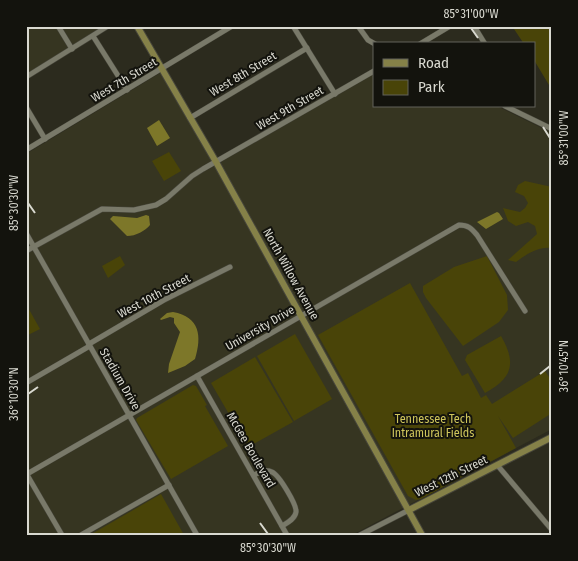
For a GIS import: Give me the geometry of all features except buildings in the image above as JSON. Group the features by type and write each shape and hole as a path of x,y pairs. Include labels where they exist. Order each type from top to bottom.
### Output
{"main road":[{"name":"North Willow Avenue","path":"137,26 216,162 422,535"},
{"name":"West 12th Street","path":"409,510 552,438"}],"street":[{"path":"58,26 72,49"},
{"path":"26,77 108,26"},
{"name":"West 7th Street","path":"26,150 232,26"},
{"path":"293,26 335,94"},
{"path":"358,26 368,40 373,43"},
{"path":"423,42 450,26"},
{"path":"474,26 484,42"},
{"path":"93,36 127,90"},
{"name":"West 8th Street","path":"190,118 307,48"},
{"name":"West 9th Street","path":"26,251 102,209 134,210 156,205 175,192 192,176 373,72"},
{"path":"26,107 45,139"},
{"path":"509,108 552,129"},
{"name":"University Drive","path":"27,473 459,225 471,227 525,311"},
{"name":"Stadium Drive","path":"26,233 88,346 197,535"},
{"name":"West 10th Street","path":"26,383 164,300 230,267"},
{"name":"McGee Boulevard","path":"196,376 287,535"},
{"path":"498,466 552,530"},
{"path":"254,475 266,471 278,476 294,505 296,512 293,518 282,526"},
{"path":"27,473 62,535"},
{"path":"81,535 169,485"},
{"name":"West 12th Street","path":"360,535 409,510"}],"shaded area":[{"path":"26,26 96,26 98,30 26,75"},
{"path":"160,73 214,165 373,74 373,108 501,108 552,133 552,429 352,535 26,535 26,154"},
{"path":"159,120 170,138 157,146 147,128"},
{"path":"497,212 503,219 486,229 477,222"},
{"path":"113,216 137,218 149,216 150,225 140,233 130,236 127,236 110,219"},
{"path":"173,312 189,318 194,323 197,329 198,343 195,359 185,366 168,373 169,364 180,332 174,323 174,318 160,319 167,313"}],"green space":[{"path":"512,26 552,26 552,90 536,63 536,42 523,42"},
{"path":"169,152 181,171 164,181 152,161"},
{"path":"525,181 552,187 552,248 537,249 516,262 508,260 537,234 535,226 528,222 516,226 508,221 503,208 520,212 525,208 528,203 524,196 515,192 518,185"},
{"path":"120,256 125,265 108,278 102,266"},
{"path":"487,256 507,295 508,310 499,322 463,346 426,298 423,286 454,267"},
{"name":"Tennessee Tech Intramural Fields","path":"410,283 462,376 468,373 481,398 486,395 492,404 545,371 549,377 552,375 552,413 513,438 498,416 516,448 416,500 408,496 318,335"},
{"path":"26,304 40,329 26,336"},
{"path":"295,334 332,399 294,421 257,356"},
{"path":"501,336 509,355 509,369 501,382 485,393 465,360 467,355"},
{"path":"255,357 293,422 248,447 211,383"},
{"path":"193,385 196,386 207,405 205,406 228,446 171,479 136,420"},
{"path":"161,494 184,535 90,535"}]}
